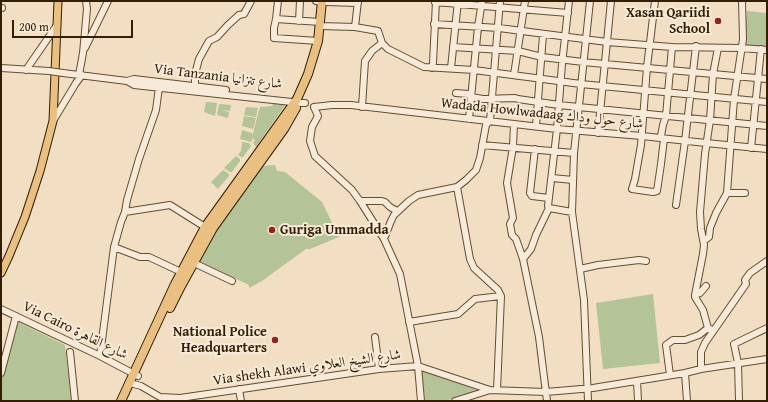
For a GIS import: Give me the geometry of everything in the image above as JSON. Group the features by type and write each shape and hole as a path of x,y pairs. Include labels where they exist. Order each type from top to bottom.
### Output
{"highway":[{"path":"125,401 181,286 194,263 196,250 205,227 261,154 299,101 314,72 318,58 322,1"},
{"path":"299,101 318,41 321,25"},
{"path":"121,401 135,380 181,272 261,154"}],"main road":[{"path":"1,273 25,217 54,121 58,1"}],"street":[{"path":"54,121 81,75 87,10 86,1"},
{"path":"83,53 108,1"},
{"path":"195,87 195,74 200,59 209,41 217,37 239,15 244,14 251,1"},
{"path":"278,1 274,38 318,41"},
{"path":"299,20 300,1"},
{"path":"322,1 358,2 355,27"},
{"path":"514,76 525,1"},
{"path":"523,259 531,248 549,208 562,59 569,1"},
{"path":"588,401 584,300 572,212 574,190 574,153 590,1"},
{"path":"598,133 611,1"},
{"path":"655,1 647,67 639,162 632,189 653,192 657,191 664,139 661,136 662,125 666,116 672,47"},
{"path":"704,241 709,237 710,228 716,213 727,193 734,99 743,39 742,1"},
{"path":"432,68 435,2 500,4 523,10 568,13"},
{"path":"451,68 458,2"},
{"path":"469,119 478,27 482,4"},
{"path":"384,239 390,221 397,211 409,201 418,195 456,187 476,170 479,164 486,125 490,121 500,4"},
{"path":"276,19 299,20 321,25 355,27 378,31 382,43 388,49 424,67 474,70 540,80 767,102"},
{"path":"434,24 499,28 543,35 607,42 650,44 672,47 696,46 764,50 758,77 751,148"},
{"path":"26,70 57,26"},
{"path":"536,126 539,103 543,35"},
{"path":"362,107 365,61 372,51 382,43"},
{"path":"676,205 686,141 696,46"},
{"path":"453,47 518,51 542,57 583,62 767,79"},
{"path":"711,330 704,310 695,295 703,254 704,241 701,229 700,212 706,143 718,48"},
{"name":"Via Tanzania شارع تنزانيا","path":"1,68 81,75 159,88 195,87 299,101 314,107"},
{"name":"Via Tanzania شارع تنزانيا","path":"127,82 134,79 184,88 299,101"},
{"path":"100,356 114,247 139,159 156,110 159,88"},
{"path":"456,93 468,94 471,97 488,99 492,97 509,99 516,98 559,106 767,126"},
{"name":"Wadada Howlwadaag شارع حول وداك","path":"314,107 339,104 576,131 642,136 767,149"},
{"path":"314,107 318,116 312,127 310,141 315,156 347,186 360,201 384,239 400,274 418,366 421,401"},
{"path":"514,124 513,147 507,183 513,218 510,224 512,235 516,239 523,259 539,336 547,401"},
{"path":"482,145 574,153"},
{"path":"535,149 530,193 532,196 550,198"},
{"path":"552,178 573,180"},
{"path":"456,187 470,259 474,268 498,290 501,296 494,390"},
{"path":"727,193 745,194"},
{"path":"360,201 382,201 397,211"},
{"path":"125,212 170,205 205,227"},
{"path":"549,208 572,212"},
{"path":"114,247 140,258 149,257 181,272"},
{"path":"580,269 598,264 639,260 646,261"},
{"path":"701,369 701,352 711,330 746,284 745,280 750,273 767,261"},
{"path":"194,263 232,281"},
{"path":"695,295 700,293 706,286"},
{"path":"409,322 458,314 475,300 501,296"},
{"name":"Via Cairo شارع القاهرة","path":"1,309 100,356 162,399 199,395"},
{"path":"1,373 16,316"},
{"path":"739,401 738,363 735,343 767,328"},
{"path":"670,375 666,345 673,340 693,338 711,330"},
{"path":"375,337 379,369"},
{"path":"70,352 75,401"},
{"path":"418,366 494,390 546,392 588,388 767,359"},
{"name":"Via shekh Alawi شارع الشيخ العلاوي","path":"199,395 379,369 418,366"},
{"path":"685,373 687,401"},
{"path":"637,380 638,401"},
{"path":"239,390 241,401"},
{"path":"455,401 494,390"}],"green space":[{"path":"747,11 767,13 767,48 743,45"},
{"path":"206,102 217,103 215,116 204,112"},
{"path":"273,103 286,104 256,147 253,143 255,140 253,138 251,142 240,139 242,130 252,133 252,136 260,107 272,106"},
{"path":"219,104 231,105 230,111 221,110 229,112 228,118 217,115"},
{"path":"246,107 258,108 256,117 244,115"},
{"path":"244,116 256,118 253,129 242,126"},
{"path":"242,142 249,143 251,146 243,157 241,157 238,155 241,151"},
{"path":"236,156 240,159 240,161 232,172 230,172 224,168"},
{"path":"275,165 277,171 285,172 322,202 339,237 310,249 306,249 262,281 249,288 249,285 198,261 223,219 260,166"},
{"path":"223,170 229,174 229,176 218,189 211,182"},
{"path":"653,294 660,363 603,369 596,303"},
{"path":"16,321 65,345 71,401 1,401 1,379"},
{"path":"421,370 482,392 460,396 445,401 425,401"}],"place":[{"name":"Xasan Qariidi School","path":"718,21"},
{"name":"Guriga Ummadda","path":"272,230"},
{"name":"National Police Headquarters","path":"275,340"}]}
